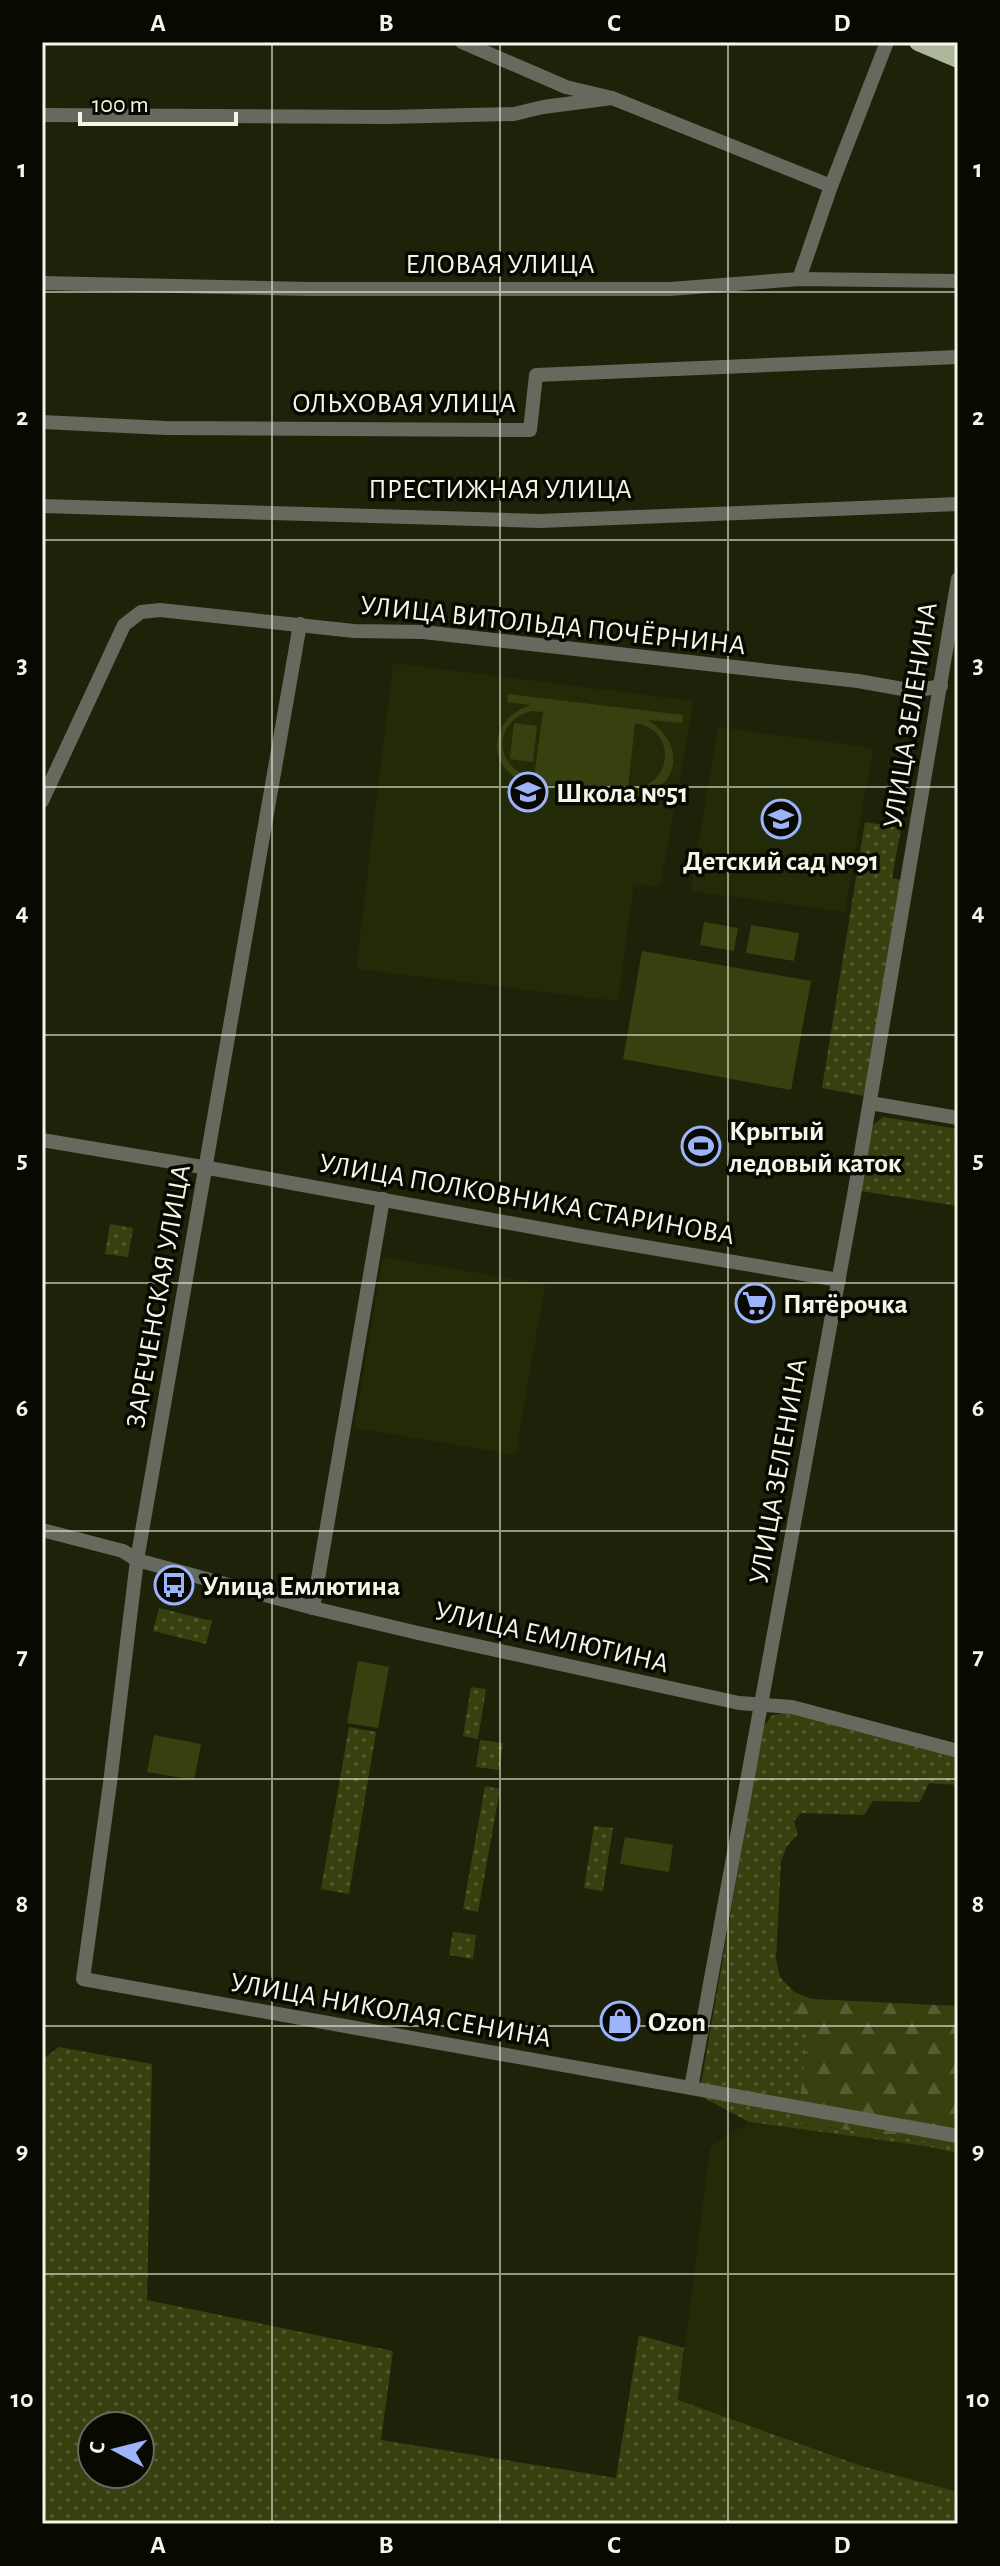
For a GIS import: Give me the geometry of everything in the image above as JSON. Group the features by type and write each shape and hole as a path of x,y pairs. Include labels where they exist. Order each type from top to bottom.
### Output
{"main road":[{"path":"918,42 958,59"}],"street":[{"path":"462,42 566,87 612,98 831,186"},
{"path":"799,279 887,42"},
{"path":"42,115 387,117 514,114 612,98"},
{"name":"ЕЛОВАЯ УЛИЦА","path":"42,283 309,289 670,289 799,279 958,281"},
{"name":"ОЛЬХОВАЯ УЛИЦА","path":"42,422 166,428 530,430 536,375 958,357"},
{"name":"ПРЕСТИЖНАЯ УЛИЦА","path":"42,506 540,521 958,504"},
{"name":"УЛИЦА ЗЕЛЕНИНА","path":"691,2088 839,1280 958,579"},
{"name":"УЛИЦА ВИТОЛЬДА ПОЧЁРНИНА","path":"42,801 124,625 141,612 160,610 354,631 438,633 858,681 914,691 941,686"},
{"name":"ЗАРЕЧЕНСКАЯ УЛИЦА","path":"83,1979 137,1560 300,624"},
{"path":"870,1103 958,1118"},
{"name":"УЛИЦА ПОЛКОВНИКА СТАРИНОВА","path":"42,1140 839,1280"},
{"path":"313,1608 383,1199"},
{"name":"УЛИЦА ЕМЛЮТИНА","path":"42,1530 123,1551 137,1560 313,1608 621,1679 739,1703 792,1707 958,1751"},
{"name":"УЛИЦА НИКОЛАЯ СЕНИНА","path":"83,1979 958,2136"}],"shaded area":[{"name":"Школа №51","path":"393,663 694,701 660,887 634,884 618,1001 356,969"},
{"name":"Детский сад №91","path":"718,727 873,748 845,912 690,891"},
{"path":"383,1257 545,1284 516,1455 354,1428"},
{"path":"749,2122 958,2153 958,2492 862,2466 678,2400 710,2147"}],"green space":[{"path":"508,694 683,715 682,723 648,720 668,740 673,763 670,774 653,791 638,796 531,783 516,777 505,768 499,757 499,733 516,712 531,705 507,702","holes":["532,711 543,712 534,777 521,773 511,765 503,745 504,734 510,724","635,723 659,736 665,759 662,770 654,780 643,786 628,788"]},
{"path":"514,723 537,726 533,762 510,759"},
{"path":"865,822 901,828 892,878 902,880 865,1096 822,1088"},
{"path":"704,922 738,928 734,951 700,945"},
{"path":"751,925 799,933 794,961 746,953"},
{"path":"642,951 811,981 791,1090 623,1059"},
{"path":"883,1117 958,1129 958,1206 861,1191 871,1131"},
{"path":"110,1224 133,1228 128,1257 105,1254"},
{"path":"159,1608 212,1621 206,1644 153,1631"},
{"path":"358,1661 389,1667 378,1728 347,1723"},
{"path":"471,1687 486,1689 478,1739 463,1736"},
{"path":"786,1712 958,1758 958,1785 929,1783 920,1802 873,1801 864,1815 801,1813 794,1821 798,1834 787,1846 781,1861 776,1959 780,1977 794,1992 797,2013 810,2031 796,2123 958,2145 958,2153 749,2122 699,2095 763,1728 771,1716"},
{"path":"349,1727 376,1732 349,1894 321,1889"},
{"path":"154,1735 201,1744 194,1780 147,1772"},
{"path":"480,1740 503,1743 499,1770 476,1767"},
{"path":"485,1786 500,1789 478,1912 463,1909"},
{"path":"594,1826 613,1828 603,1891 584,1888"},
{"path":"625,1837 673,1845 669,1872 620,1864"},
{"path":"453,1932 476,1935 473,1959 449,1955"},
{"path":"794,1992 812,1999 958,2006 958,2145 796,2123 810,2031 795,2009"},
{"path":"59,2047 152,2064 147,2300 393,2351 381,2440 616,2478 639,2335 684,2348 678,2400 862,2466 958,2492 958,2524 42,2524 42,2060"}],"place":[{"name":"Школа №51","path":"528,792"},
{"name":"Детский сад №91","path":"781,819"},
{"name":"Крытый ледовый каток","path":"701,1146"},
{"name":"Пятёрочка","path":"755,1303"},
{"name":"Улица Емлютина","path":"174,1585"},
{"name":"Ozon","path":"620,2021"}]}
